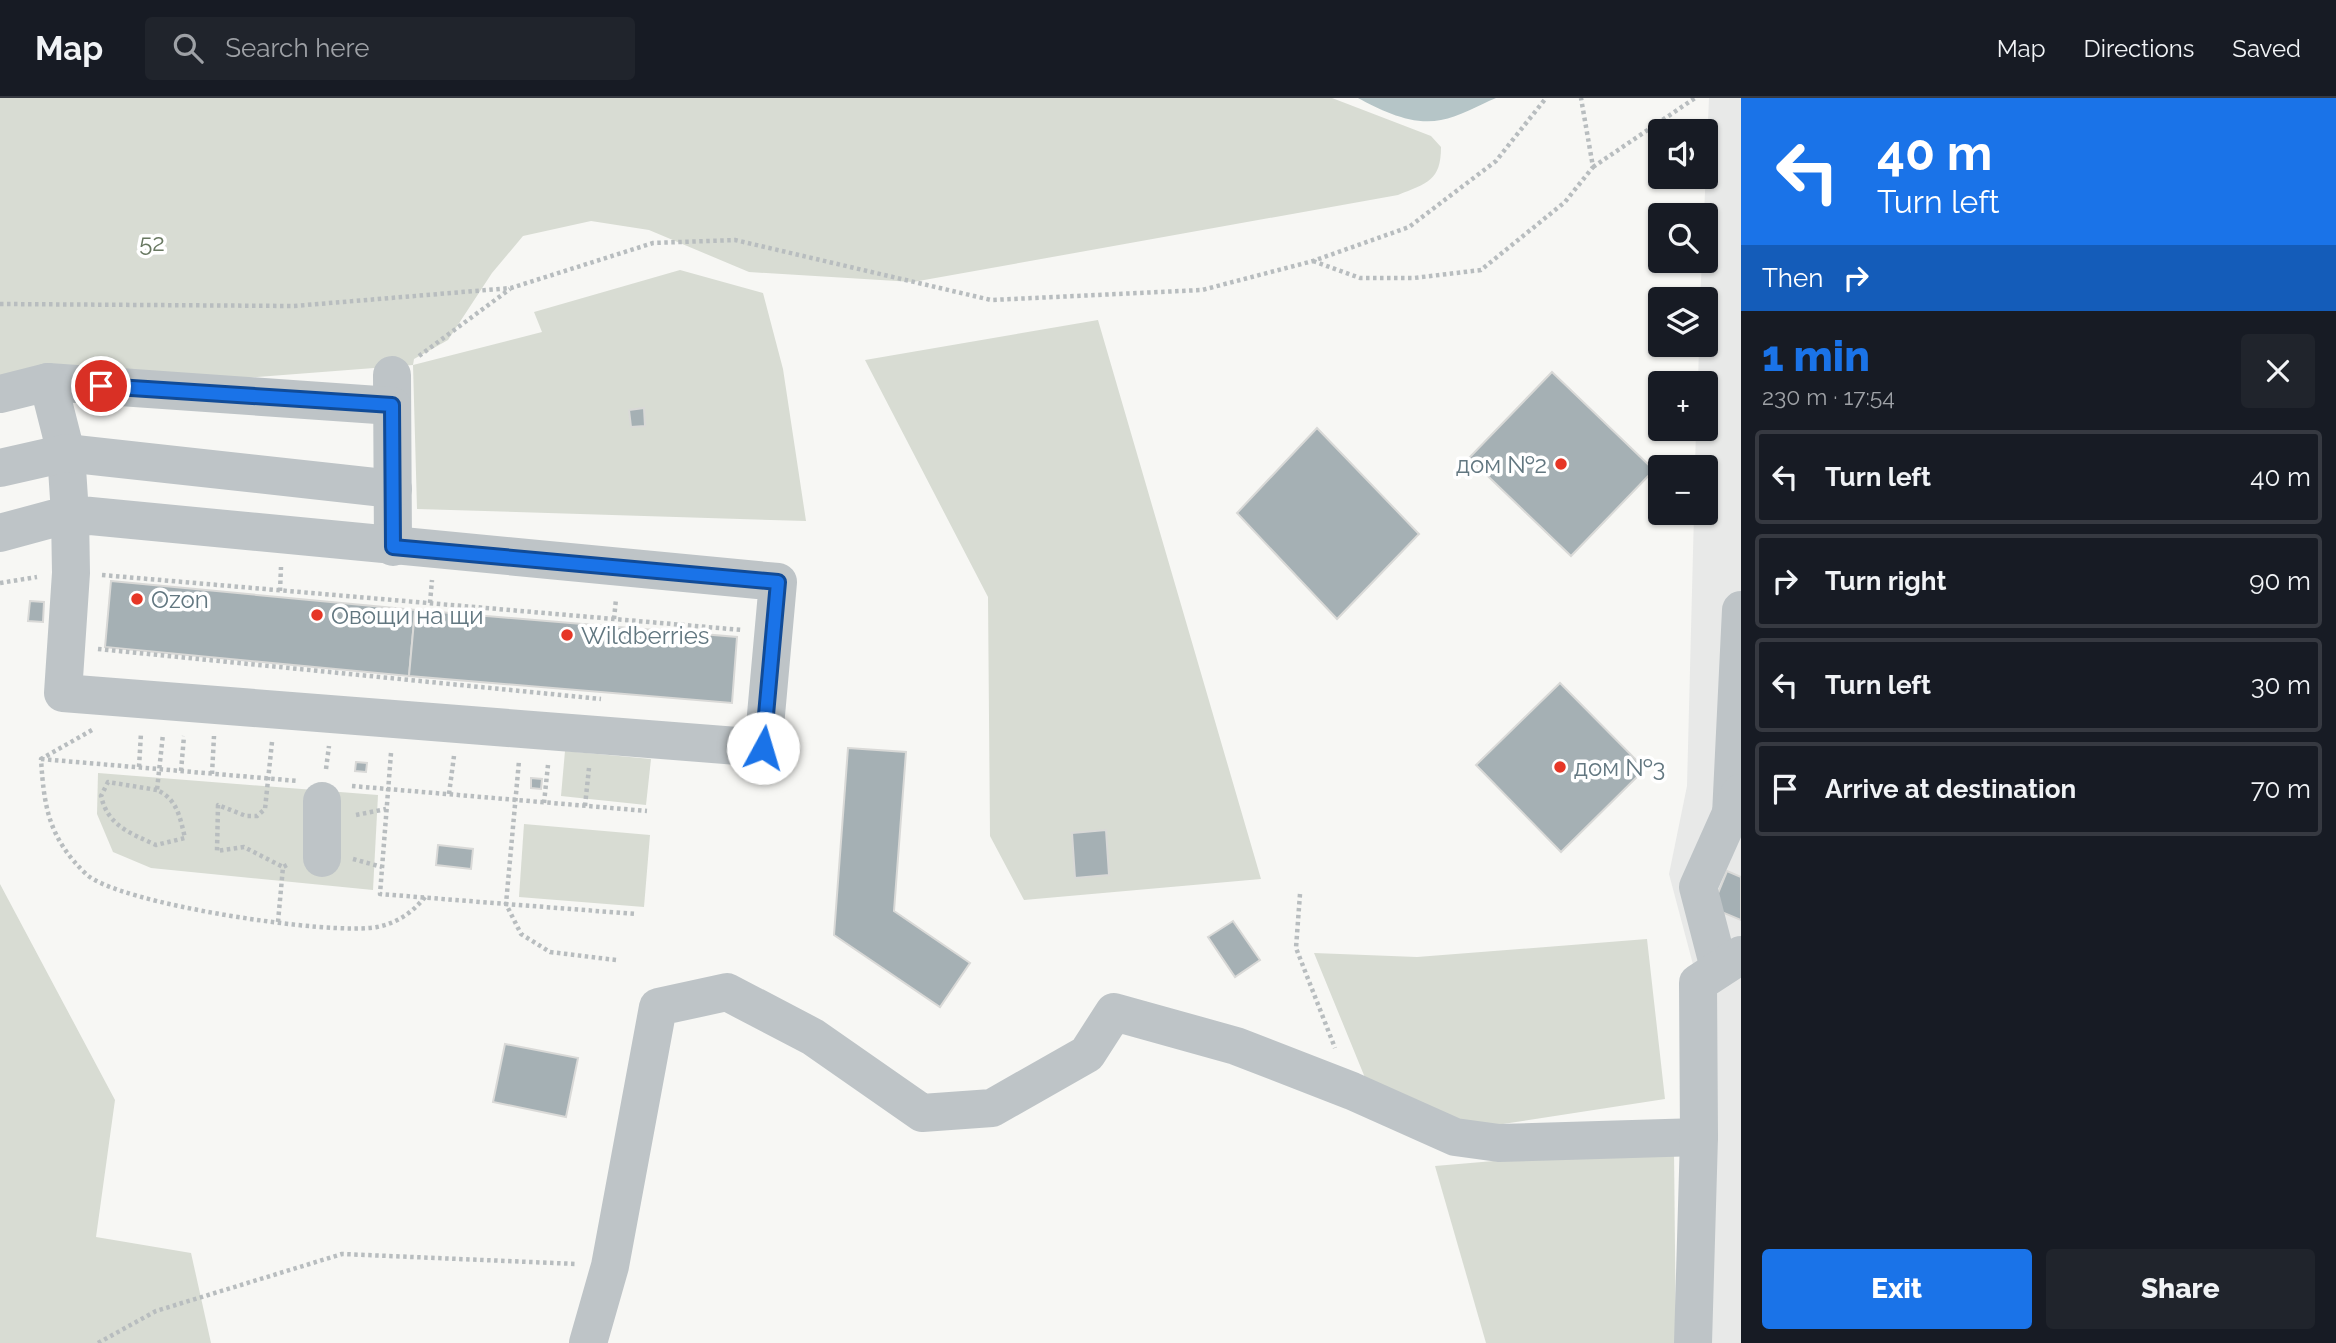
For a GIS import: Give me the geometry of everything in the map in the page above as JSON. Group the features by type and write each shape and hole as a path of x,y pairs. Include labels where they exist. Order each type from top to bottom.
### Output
{"street":[{"path":"0,533 70,514 778,582 763,748 63,693 71,573 70,514 66,453 48,382"},
{"path":"0,394 48,382 392,390 393,547"},
{"path":"0,468 66,453 393,489"},
{"path":"1693,1343 1699,1137 1719,969 1698,887 1736,803 1741,610"},
{"path":"337,858 339,808"},
{"path":"588,1343 610,1266 658,1007 727,992 813,1037 922,1113 992,1108 1087,1054 1114,1012 1237,1046 1352,1091 1455,1137 1499,1143 1699,1137"}],"path":[{"path":"0,304 294,306 511,288 653,243 735,240 991,300 1202,290 1314,261 1409,227 1496,161 1546,98"},
{"path":"1581,98 1593,167"},
{"path":"1314,261 1360,278 1414,278 1481,270 1565,202 1593,167 1695,98"},
{"path":"392,390 511,288"},
{"path":"280,590 282,565"},
{"path":"0,583 71,573 774,632"},
{"path":"430,603 432,579"},
{"path":"614,619 616,597"},
{"path":"94,649 609,699"},
{"path":"157,790 170,656"},
{"path":"281,667 265,809 257,816 246,816 218,805 217,851 244,847 284,867"},
{"path":"399,679 380,894 636,915"},
{"path":"526,691 506,904 521,934 550,952 616,960"},
{"path":"98,726 41,759 43,790 51,828 87,875 132,895 307,927 376,927 412,914 425,897"},
{"path":"108,782 157,790 170,796 185,838 156,845 114,824 104,811 101,796 108,782"},
{"path":"339,808 386,809"},
{"path":"337,858 382,867"},
{"path":"1300,894 1296,948 1352,1091"},
{"path":"98,1343 156,1311 342,1254 610,1266"}],"shaded area":[{"path":"1358,98 1496,98 1455,116 1420,121 1398,116"},
{"path":"1709,98 1741,98 1741,1343 1700,1343 1708,1021 1669,874 1687,786 1694,525 1718,525 1718,455 1695,455 1696,441 1718,441 1718,371 1698,371 1699,357 1718,357 1718,287 1701,287 1701,273 1718,273 1718,203 1705,203 1705,189 1718,189 1718,119 1708,119"}],"green space":[{"name":"52","path":"0,98 1332,98 1431,136 1441,147 1435,174 1424,184 1398,195 913,282 749,272 649,230 591,221 523,236 492,273 448,340 414,359 413,365 0,397"},
{"path":"680,270 763,293 783,369 806,521 417,509 413,365 542,332 534,312"},
{"path":"1098,320 1261,879 1024,900 990,836 988,597 865,360"},
{"path":"565,751 651,759 646,805 561,796"},
{"path":"98,773 378,795 373,890 151,868 113,852 97,814"},
{"path":"524,824 650,835 644,907 519,897"},
{"path":"0,884 115,1100 96,1237 191,1253 211,1343 0,1343"},
{"path":"1647,939 1665,1099 1470,1129 1368,1085 1314,953 1417,957"},
{"path":"1674,1150 1676,1343 1486,1343 1435,1166 1610,1151"}],"building":[{"name":"дом №2","path":"1552,372 1648,464 1648,476 1571,556 1469,458"},
{"path":"644,408 645,426 631,427 629,410"},
{"path":"1317,428 1419,534 1337,619 1237,513"},
{"path":"111,581 415,610 409,676 105,647"},
{"path":"30,601 44,602 43,622 28,621"},
{"path":"415,610 737,637 732,703 409,676"},
{"name":"дом №3","path":"1560,683 1645,769 1561,852 1476,765"},
{"path":"848,748 906,752 894,911 970,963 940,1007 834,935"},
{"path":"356,762 367,763 366,772 355,771"},
{"path":"531,778 542,779 541,789 531,788"},
{"path":"1106,830 1109,875 1075,878 1072,833"},
{"path":"438,845 473,849 471,869 436,865"},
{"path":"1727,871 1741,877 1741,920 1712,908"},
{"path":"1233,921 1260,960 1235,977 1208,937"},
{"path":"505,1044 578,1058 566,1117 493,1102"}],"place":[{"name":"дом №2","path":"1561,464"},
{"name":"Ozon","path":"137,599"},
{"name":"Овощи на щи","path":"317,615"},
{"name":"Wildberries","path":"567,635"},
{"name":"дом №3","path":"1560,767"}],"route":[{"path":"101,386 392,405 393,547 432,548 778,582 763,748"}]}
